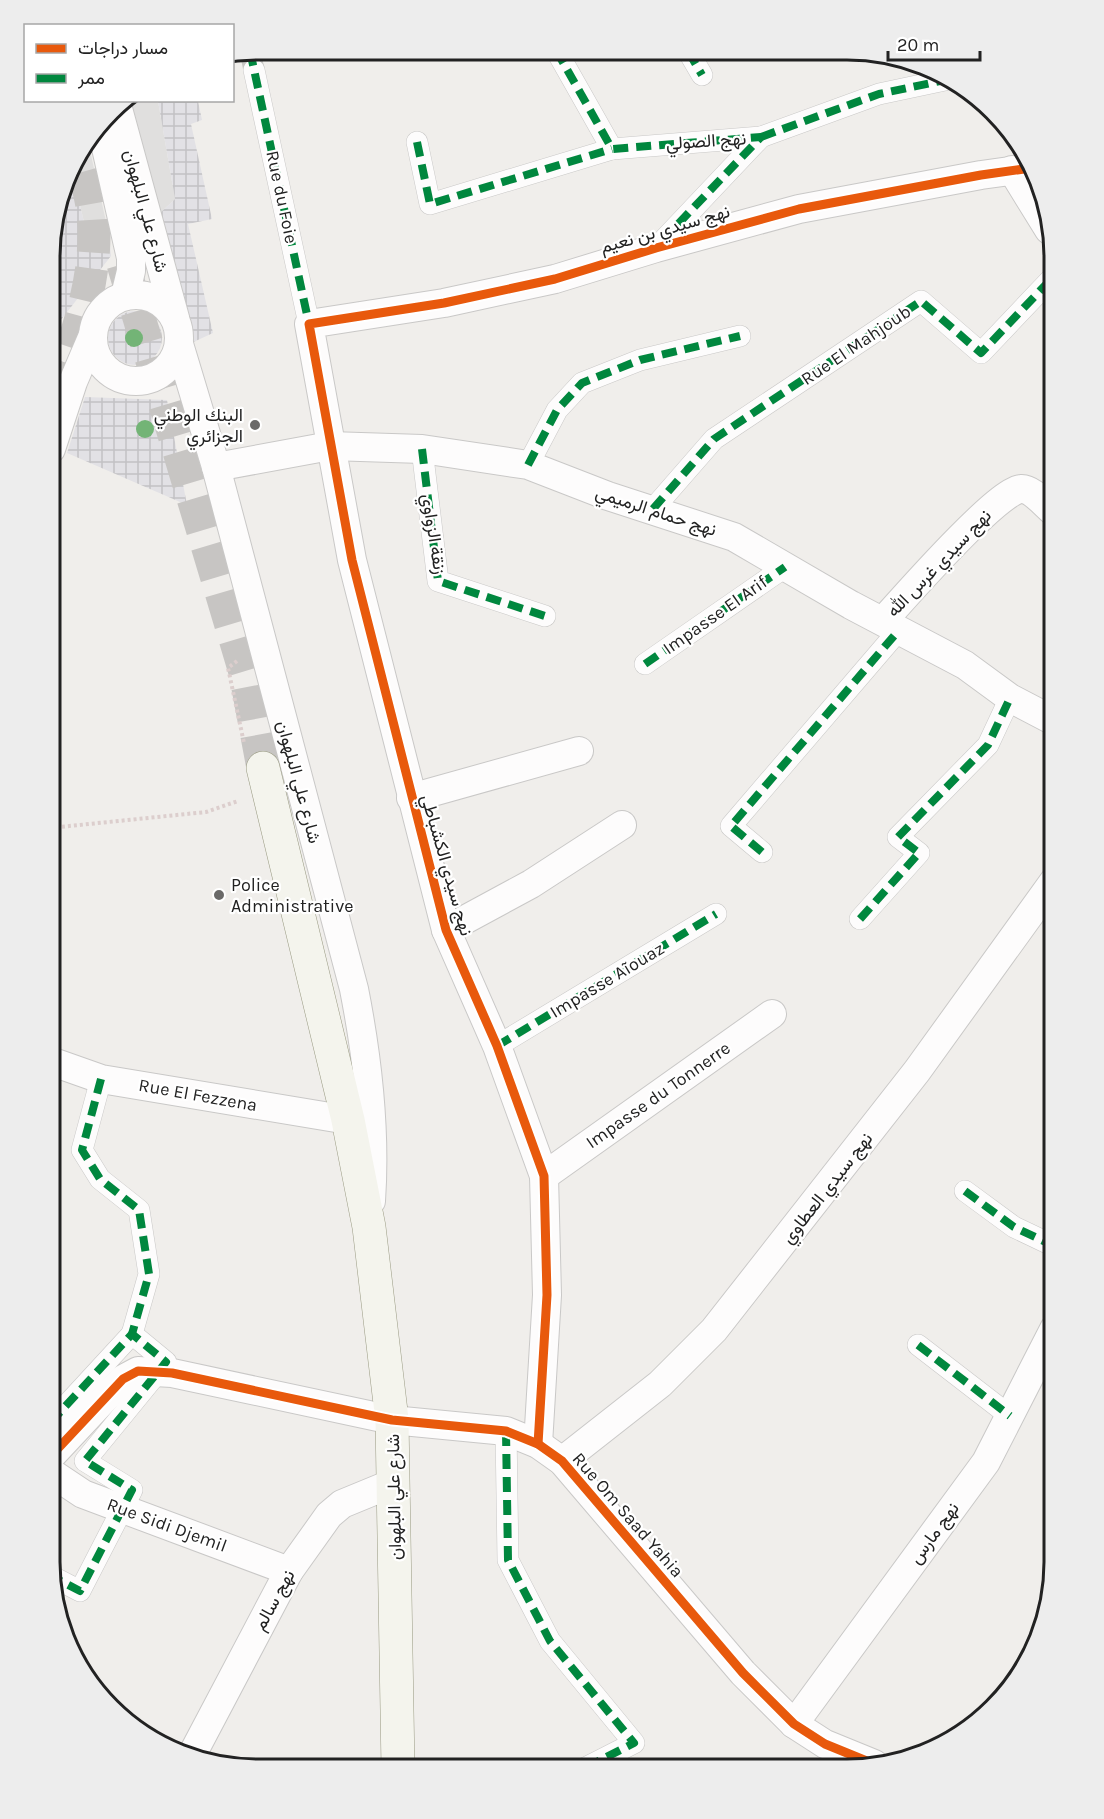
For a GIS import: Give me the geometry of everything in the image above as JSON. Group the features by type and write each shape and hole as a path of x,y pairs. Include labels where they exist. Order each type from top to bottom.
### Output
{"main road":[{"name":"شارع علي البلهوان","path":"254,758 348,1120 369,1227 392,1420 398,1759"}],"street":[{"path":"562,60 612,149"},
{"path":"693,60 702,75"},
{"name":"Rue du Foie","path":"254,70 309,324"},
{"path":"761,137 879,94 931,79"},
{"name":"شارع علي البلهوان","path":"120,116 177,331 216,466 354,989 365,1048 372,1107 373,1167 369,1227"},
{"name":"شارع علي البلهوان","path":"103,135 131,258 131,271 124,296"},
{"name":"نهج الصولي","path":"417,142 430,204 612,149 761,137"},
{"name":"نهج الصولي","path":"656,248 761,137"},
{"path":"1022,169 1035,199"},
{"name":"نهج سيدي بن نعيم","path":"309,324 444,303 535,284 799,209 1022,169"},
{"name":"Rue El Mahjoub","path":"653,509 714,439 921,301 981,353 1044,287"},
{"path":"60,421 102,310 124,296 148,296 168,308 177,331 175,357 167,368 145,381 131,381 107,370 93,348 93,334"},
{"name":"نهج سيدي الكشباطي","path":"309,324 352,560 446,930 497,1046 544,1176 547,1295 538,1444"},
{"path":"528,465 557,410 582,383 640,360 740,336"},
{"name":"نهج حمام الرميمي","path":"216,466 330,446 422,449 528,465 608,496 734,537 784,567 964,665 1010,698 1044,716"},
{"name":"زنقة الزواوي","path":"422,449 438,581 545,616"},
{"name":"نهج سيدي غرس الله","path":"891,626 975,521 1015,490 1029,491 1044,504"},
{"name":"Impasse El Arif","path":"645,664 784,567"},
{"path":"762,852 731,826 891,626"},
{"path":"860,919 919,853 898,837 988,745 1010,698"},
{"path":"411,798 579,751"},
{"path":"446,930 531,884 621,825"},
{"name":"نهج سيدي العطاوي","path":"562,1461 660,1384 714,1330 917,1071 1044,895"},
{"name":"Impasse Aĩouaz","path":"497,1046 716,914"},
{"name":"Impasse du Tonnerre","path":"544,1176 772,1014"},
{"name":"Rue El Fezzena","path":"60,1065 101,1079 348,1120"},
{"path":"60,1412 132,1334 149,1274 139,1210 100,1179 82,1150 101,1079"},
{"path":"965,1191 1014,1227 1044,1241"},
{"path":"61,1582 80,1591 132,1490 85,1461 166,1362 132,1334"},
{"path":"918,1345 1010,1416"},
{"name":"نهج مارس","path":"794,1724 986,1462 1044,1349"},
{"name":"Rue Om Saad Yahia","path":"60,1446 123,1379 138,1371 158,1372 392,1420 506,1431 538,1444 562,1461 743,1673 794,1724 850,1759"},
{"path":"506,1431 508,1560 550,1641 634,1743 603,1759"},
{"name":"Rue Sidi Djemil","path":"60,1479 83,1494 289,1571"},
{"name":"نهج سالم","path":"195,1749 289,1571 329,1515 342,1504 393,1483"}],"path":[{"path":"254,758 228,668 262,642"},
{"path":"60,827 206,812 245,798"}],"shaded area":[{"path":"136,102 158,102 175,199 159,214 130,106"},
{"path":"158,102 198,102 202,120 191,124 212,219 188,224 213,333 187,345 159,214 175,199"},
{"path":"90,151 108,230 87,235 75,182"},
{"path":"75,182 87,235 108,230 111,256 60,321 62,231"},
{"path":"130,311 140,311 154,319 160,328 162,338 160,348 154,357 140,365 130,365 113,353 108,343 108,333 120,316"},
{"path":"85,397 167,400 187,505 67,453"}],"tunnel":[{"path":"252,60 254,70"},
{"path":"60,380 78,328 93,260 93,213 82,166"},
{"path":"123,264 245,672 263,768"}],"marked path":[{"path":"252,60 309,324"},
{"path":"562,60 612,149 761,137 657,246"},
{"path":"693,60 702,75"},
{"path":"761,137 879,94 937,82"},
{"path":"417,142 430,204 612,149"},
{"path":"653,509 714,439 921,301 981,353 1044,287"},
{"path":"528,465 557,410 582,383 640,360 740,336"},
{"path":"422,449 438,581 545,616"},
{"path":"645,664 785,567"},
{"path":"762,852 731,826 899,630"},
{"path":"860,919 919,853 898,837 988,745 1010,698"},
{"path":"497,1046 716,914"},
{"path":"101,1079 82,1150 100,1179 139,1210 149,1274 132,1334"},
{"path":"965,1191 1014,1227 1044,1241"},
{"path":"60,1412 132,1334 166,1362 85,1461 132,1490 80,1591 61,1581"},
{"path":"918,1345 1010,1416"},
{"path":"506,1431 508,1560 550,1641 634,1743 603,1759"}],"cycle path":[{"path":"538,1444 547,1295 544,1176 497,1046 446,930 352,560 309,324 444,303 555,279 656,248 799,209 1023,169"},
{"path":"60,1446 123,1379 138,1371 172,1373 392,1420 506,1431 538,1444 562,1461 743,1673 794,1724 825,1744 861,1759"}],"place":[{"name":"البنك الوطني الجزائري","path":"255,425"},
{"name":"Police Administrative","path":"219,895"}]}
